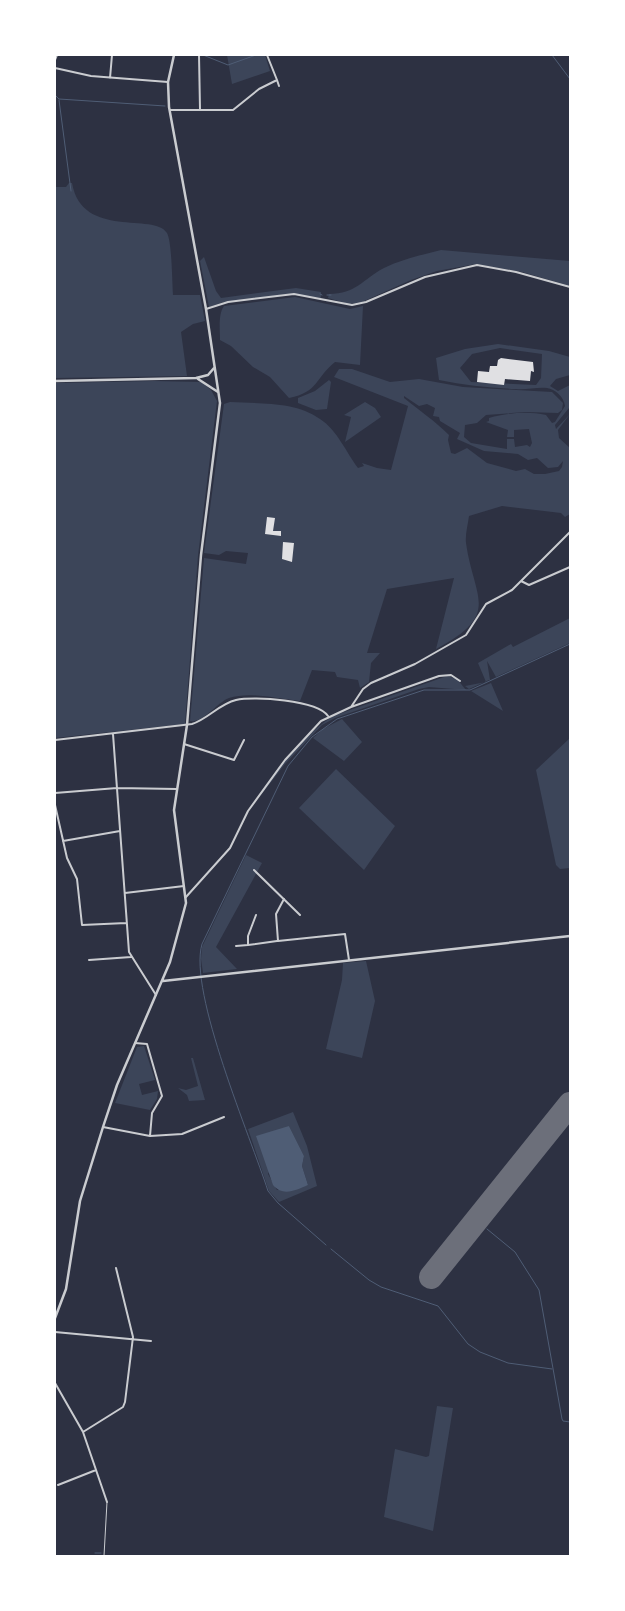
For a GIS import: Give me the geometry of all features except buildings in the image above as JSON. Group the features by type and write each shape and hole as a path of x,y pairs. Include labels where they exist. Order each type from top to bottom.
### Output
{"street":[{"path":"55,60 57,55"},
{"path":"110,78 112,55"},
{"path":"55,1318 66,1289 80,1201 103,1127 117,1085 163,981 182,921 186,897 174,818 187,725 201,555 220,403 206,309 170,110 168,82 174,55"},
{"path":"199,55 200,109"},
{"path":"268,55 279,86"},
{"path":"55,68 91,76 168,82"},
{"path":"170,110 200,109 224,112 233,110 259,89 277,80"},
{"path":"206,309 228,302 294,294 352,305 371,300 425,277 477,264 516,272 570,287"},
{"path":"55,381 196,378 208,375 215,366"},
{"path":"196,378 209,384 218,392"},
{"path":"351,707 363,689 371,683 416,664 470,632 486,604 511,591 570,532"},
{"path":"521,581 529,585 570,567"},
{"path":"186,897 230,848 248,811 293,750 328,716 443,675 453,675 460,681"},
{"path":"55,740 187,725 202,721 226,704 250,699 301,703 323,710 328,716"},
{"path":"113,734 127,923 132,957 156,995"},
{"path":"184,744 234,760 244,740"},
{"path":"55,793 117,788 177,789"},
{"path":"55,805 67,858 77,879 82,925 127,923"},
{"path":"63,841 120,831"},
{"path":"254,870 300,915"},
{"path":"125,893 184,886"},
{"path":"278,941 276,914 284,900"},
{"path":"248,944 248,936 256,915"},
{"path":"236,946 345,934 349,960"},
{"path":"163,981 570,936"},
{"path":"89,960 132,957"},
{"path":"135,1043 147,1044 162,1096 152,1113 150,1136"},
{"path":"103,1127 150,1136 182,1134 224,1117"},
{"path":"83,1432 124,1406 132,1339 116,1268"},
{"path":"55,1332 151,1341"},
{"path":"55,1383 83,1432 107,1502"},
{"path":"58,1485 96,1470"}],"lane":[{"path":"104,1556 107,1502"}],"shaded area":[{"path":"227,55 265,55 270,71 232,84"},
{"path":"69,183 72,183 78,201 89,212 119,222 148,224 160,227 167,233 171,253 173,295 200,295 205,321 193,324 181,332 187,376 55,378 55,187 66,187"},
{"path":"441,250 570,261 570,286 522,272 476,264 437,271 411,280 362,302 349,304 328,298 329,294 353,289 377,272 391,265"},
{"path":"204,257 216,291 221,298 296,288 321,292 321,298 288,294 224,302 209,307 200,261"},
{"path":"295,297 350,309 363,306 360,365 335,362 316,384 306,392 289,398 270,377 253,367 231,346 220,340 220,322 224,306"},
{"path":"498,344 549,351 570,357 570,375 556,379 550,386 558,391 570,385 569,408 555,425 556,429 570,414 558,430 559,438 570,448 570,514 565,517 561,513 502,506 469,516 466,543 479,604 477,615 470,626 457,637 436,649 454,578 387,589 367,653 380,653 371,663 369,682 360,688 358,680 337,677 335,672 312,670 300,701 255,695 237,696 224,701 200,719 190,721 204,558 246,564 248,553 226,551 219,555 204,553 224,404 230,402 276,404 310,413 331,429 358,468 364,466 362,463 391,470 408,406 334,377 339,369 352,369 390,382 419,379 463,387 552,392 563,403 562,410 558,413 525,412 486,415 477,423 465,425 464,437 471,443 507,449 507,439 514,439 515,447 527,445 530,447 532,443 529,429 514,430 514,437 507,437 508,430 486,422 489,421 489,418 496,416 525,413 546,415 552,423 555,422 565,406 561,397 553,390 547,388 497,388 439,380 436,358 465,349","holes":["500,348 542,354 541,378 536,385 471,382 460,368 472,354","404,396 419,406 427,404 435,408 433,416 439,417 440,421 460,433 457,439 484,451 518,454 528,460 537,458 548,468 558,467 563,461 562,467 559,471 534,474 525,469 516,471 487,463 467,448 455,454 451,453 448,440 449,435 404,398"]},
{"path":"329,380 331,382 327,409 316,410 298,403 298,398 315,391"},
{"path":"202,382 211,390 217,401 198,556 185,724 55,738 55,383"},
{"path":"365,402 375,408 381,417 345,442 351,417 344,415"},
{"path":"570,618 570,643 496,677 487,661 490,680 486,681 478,663 511,644 513,647"},
{"path":"447,676 457,679 466,690 429,687 419,689 335,718 322,725 285,764 261,795 292,751 313,731 333,716"},
{"path":"483,682 469,689 465,686"},
{"path":"491,683 503,711 471,691"},
{"path":"342,719 362,742 344,761 313,738 323,729"},
{"path":"570,738 570,868 560,869 556,865 536,770"},
{"path":"336,769 395,826 364,870 299,808"},
{"path":"246,855 262,863 216,947 237,969 203,973 202,947"},
{"path":"366,961 375,1001 362,1058 326,1049 342,980 343,963"},
{"path":"144,1046 155,1080 139,1084 142,1095 158,1091 157,1099 150,1110 115,1103 137,1047"},
{"path":"191,1058 193,1058 205,1100 189,1101 187,1095 178,1088 186,1090 198,1086"},
{"path":"293,1112 307,1146 317,1186 279,1202 269,1191 248,1129","holes":["289,1126 304,1156 302,1166 308,1185 277,1190 268,1174"]},
{"path":"289,1126 304,1156 302,1166 308,1185 285,1192 273,1185 256,1136"},
{"path":"437,1406 453,1408 433,1531 384,1517 395,1449 426,1457 429,1456"}],"waterway":[{"path":"203,55 228,65 256,55"},
{"path":"552,55 570,79"},
{"path":"55,95 59,99 165,106"},
{"path":"59,100 71,191"},
{"path":"326,1245 278,1203 268,1191 223,1066 212,1029 200,966 202,944 288,766 312,737 337,719 424,690 470,690 570,644"},
{"path":"487,1229 515,1252 539,1290 562,1419 563,1421 570,1422"},
{"path":"331,1249 369,1280 381,1287 438,1306 468,1344 480,1352 508,1363 552,1369"},
{"path":"95,1553 101,1553"}],"runway":[{"path":"431,1277 570,1104"}]}
